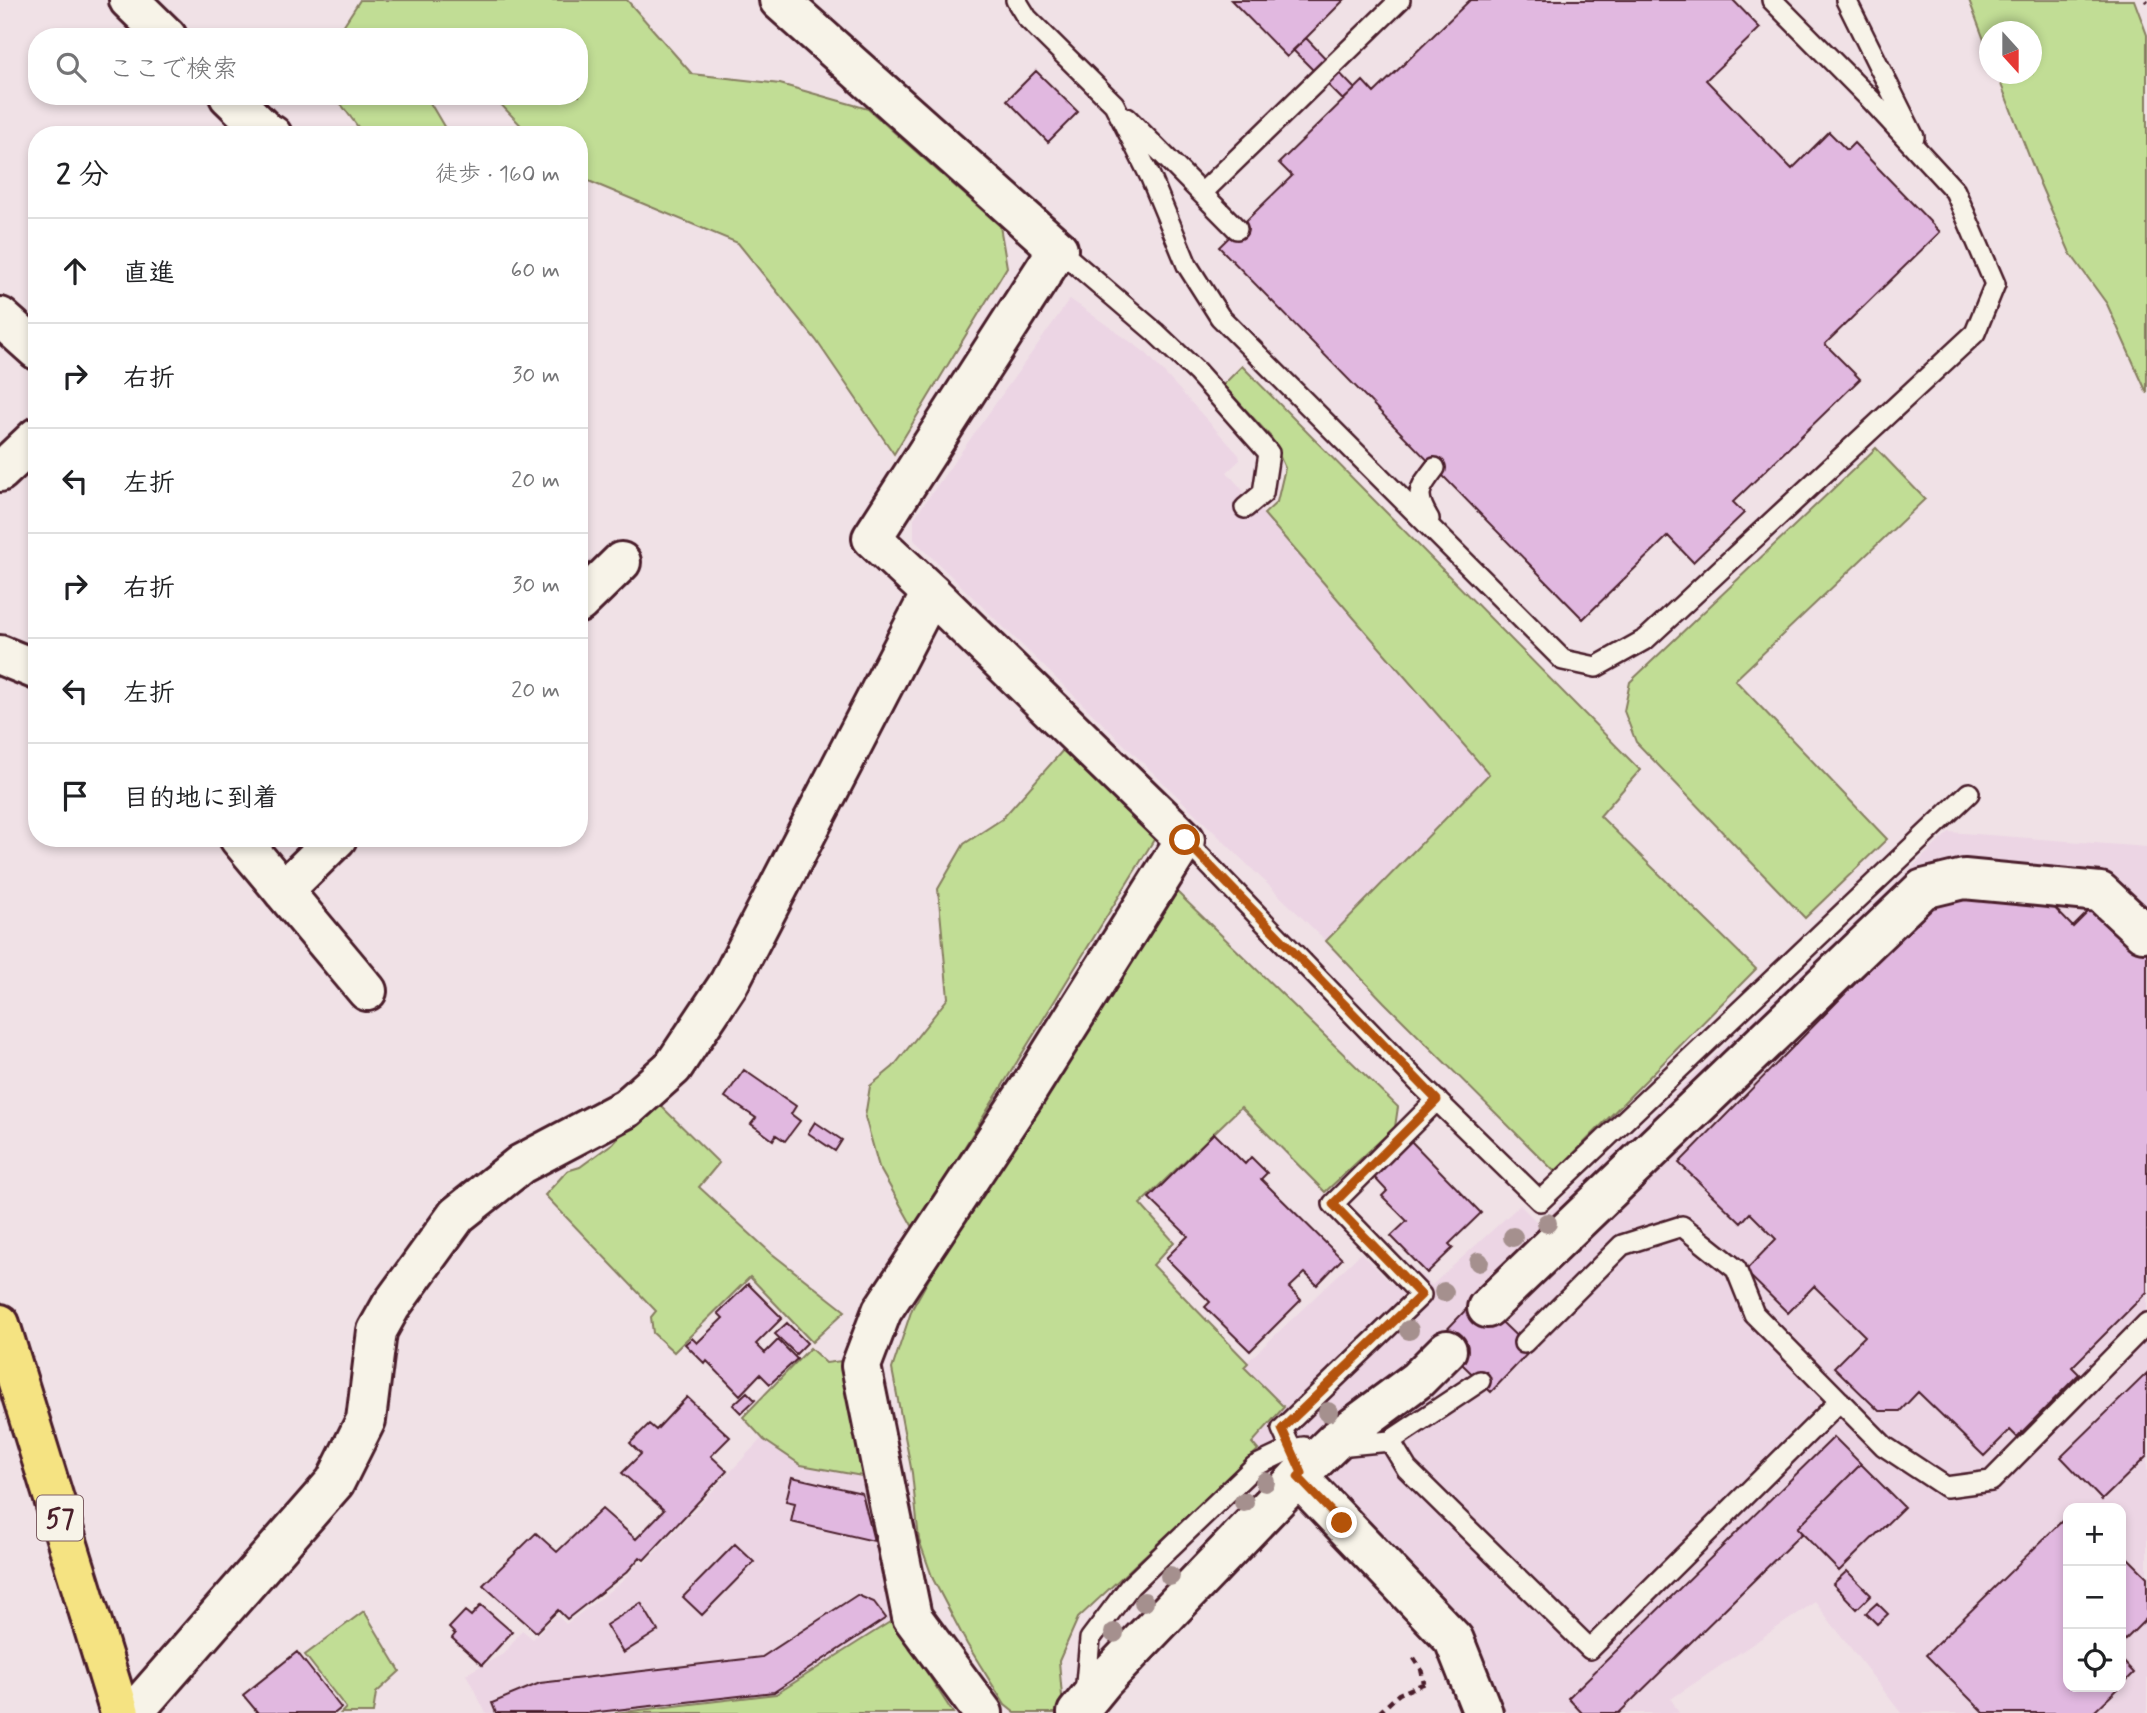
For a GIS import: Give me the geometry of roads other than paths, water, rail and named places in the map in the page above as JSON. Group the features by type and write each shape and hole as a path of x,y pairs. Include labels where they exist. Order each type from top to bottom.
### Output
{"main road":[{"name":"57","path":"0,1324 120,1713"}],"street":[{"path":"129,0 158,28"},
{"path":"779,0 1058,249 872,538 1185,840 1028,1090 882,1311 861,1366 912,1617 983,1713"},
{"path":"238,105 260,126"},
{"path":"0,317 28,342"},
{"path":"0,472 28,446"},
{"path":"588,594 621,562"},
{"path":"133,1713 335,1482 366,1420 377,1331 391,1306 457,1215 521,1164 627,1108 673,1067 729,984 931,593"},
{"path":"0,655 28,666"},
{"path":"246,847 367,990"},
{"path":"283,891 328,847"},
{"path":"1487,1308 1923,889 1964,879 2100,892 2143,932"},
{"path":"1081,1708 1297,1466 1333,1443 1417,1380 1447,1350"},
{"path":"1297,1466 1454,1640 1477,1698"}],"lane":[{"path":"1016,0 1027,18 1237,229"},
{"path":"1202,193 1400,0"},
{"path":"1114,104 1151,178 1187,265 1220,317 1563,660 1596,667 1646,639 1975,333 1995,284 1955,191 1772,0"},
{"path":"1845,1 1924,156"},
{"path":"1058,249 1156,331 1269,453 1263,493 1245,509"},
{"path":"1435,468 1421,486 1419,503 1438,535"},
{"path":"1185,840 1437,1100 1540,1201 1969,793"},
{"path":"1297,1466 1282,1429 1421,1295 1333,1204 1437,1100"},
{"path":"1524,1343 1622,1245 1682,1226 1736,1269 1754,1314 1884,1446 1946,1487 1991,1481 2147,1323"},
{"path":"1333,1443 1390,1441 1480,1381"},
{"path":"1390,1441 1407,1469 1591,1649 1840,1401"}]}
